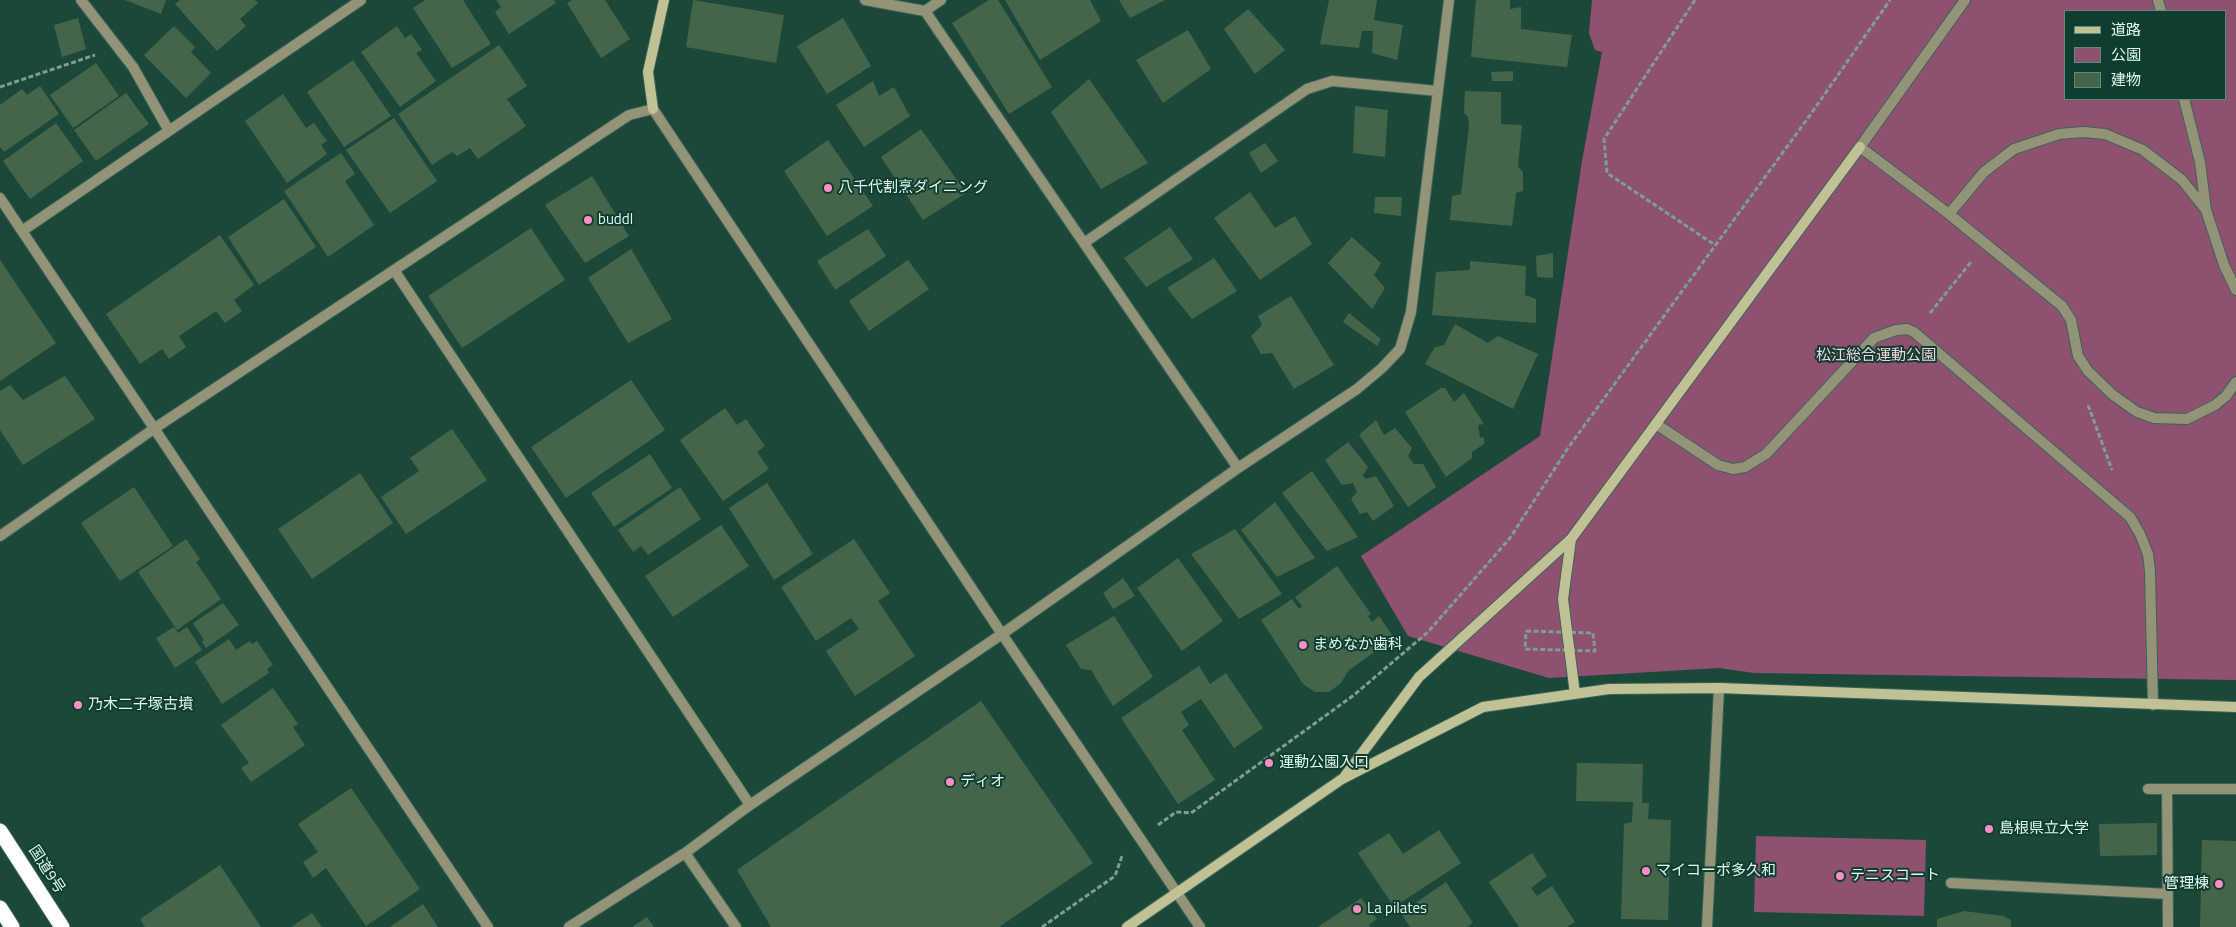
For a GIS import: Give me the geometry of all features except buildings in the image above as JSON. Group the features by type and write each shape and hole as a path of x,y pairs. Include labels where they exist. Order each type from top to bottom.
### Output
{"highway":[{"name":"国道9号","path":"0,831 62,927"},
{"path":"0,908 12,927"}],"street":[{"path":"81,0 133,67 169,131"},
{"path":"22,231 361,0"},
{"path":"664,0 648,72 653,109 1002,634 1200,927"},
{"path":"866,0 925,11 1238,468"},
{"path":"925,11 941,0"},
{"path":"569,927 685,853 750,805 1002,634 1238,468 1357,389 1382,368 1400,348 1411,312 1449,0"},
{"path":"1342,779 1419,677 1571,539 1860,146 1964,0"},
{"path":"1084,243 1307,89 1332,81 1438,91"},
{"path":"2184,100 2200,162 2206,210 2224,265 2236,290"},
{"path":"0,536 155,428 629,115 653,109"},
{"path":"1949,214 1984,172 2014,149 2060,134 2084,132 2105,134 2143,150 2182,180 2206,210"},
{"path":"1860,146 1949,214 2062,306 2071,320 2078,356 2088,371 2113,395 2137,412 2154,418 2188,419 2215,406 2226,396 2236,382"},
{"path":"0,198 488,927"},
{"path":"394,270 750,805"},
{"path":"1656,424 1718,465 1733,469 1745,467 1766,454 1874,338 1896,330 1907,329 1914,332 2130,517 2140,534 2148,554 2153,705"},
{"path":"1571,539 1562,599 1575,694"},
{"path":"1707,927 1719,688"},
{"path":"1127,927 1342,779 1483,707 1609,689 1719,688 2236,707"},
{"path":"2148,789 2236,789"},
{"path":"2167,789 2168,927"},
{"path":"685,853 736,927"},
{"path":"1951,882 2168,894"}],"path":[{"path":"1695,0 1604,139 1607,173 1715,245"},
{"path":"1158,825 1176,812 1191,813 1354,696 1428,632 1510,538 1568,448 1813,111 1890,0"},
{"path":"0,88 117,48"},
{"path":"1924,320 1964,272"},
{"path":"2086,399 2113,472"},
{"path":"1042,927 1116,876 1125,849"}],"green space":[{"name":"松江総合運動公園","path":"1592,0 2236,0 2236,680 1754,673 1719,668 1549,678 1408,636 1361,556 1540,436 1582,161 1602,52 1595,50 1589,33"},
{"name":"テニスコート","path":"1756,836 1926,840 1924,916 1754,912"}],"place":[{"name":"八千代割烹ダイニング","path":"828,188"},
{"name":"buddl","path":"588,220"},
{"name":"まめなか歯科","path":"1303,645"},
{"name":"乃木二子塚古墳","path":"78,705"},
{"name":"運動公園入口","path":"1269,763"},
{"name":"ディオ","path":"950,782"},
{"name":"島根県立大学","path":"1989,829"},
{"name":"マイコーポ多久和","path":"1646,871"},
{"name":"テニスコート","path":"1840,876"},
{"name":"管理棟","path":"2219,884"},
{"name":"La pilates","path":"1357,909"}]}
